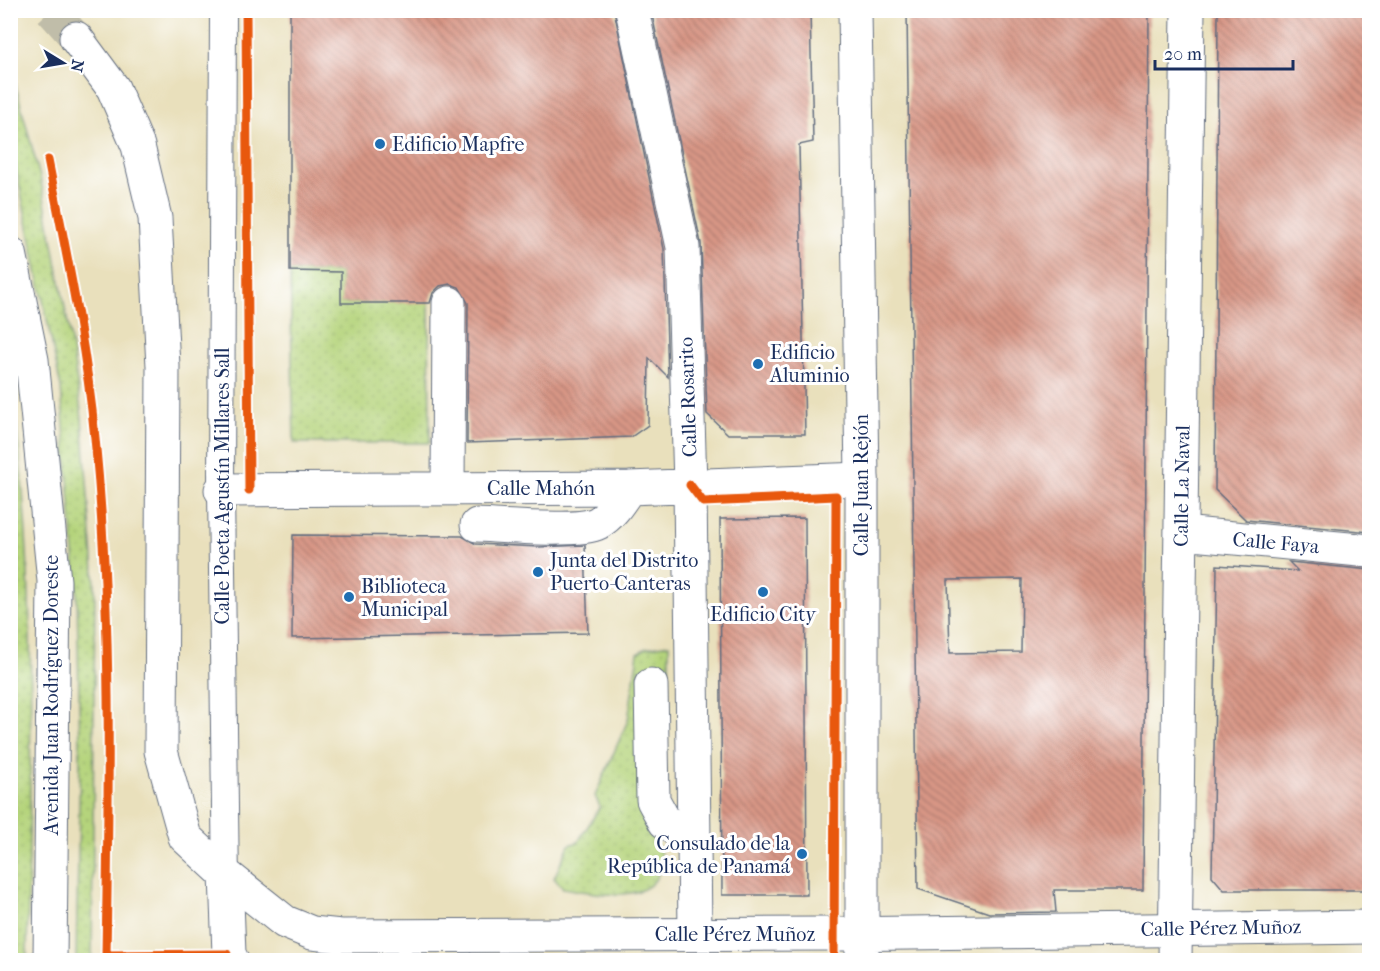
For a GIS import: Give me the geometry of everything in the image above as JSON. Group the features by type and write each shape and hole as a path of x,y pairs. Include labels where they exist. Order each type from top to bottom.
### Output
{"main road":[{"name":"Calle Rosarito","path":"632,10 683,247 690,485 695,933"},
{"name":"Calle Juan Rejón","path":"855,10 862,479 862,947"},
{"name":"Calle La Naval","path":"1175,960 1188,10"},
{"name":"Calle Pérez Muñoz","path":"76,38 113,88 138,146 155,218 163,366 161,751 185,837 226,875 285,922 312,933 341,936 695,933 862,947 1175,928 1370,927"},
{"name":"Avenida Juan Rodríguez Doreste","path":"10,253 32,360 54,581 50,960"},
{"path":"448,489 449,303"},
{"name":"Calle Mahón","path":"220,490 629,488 862,479"},
{"path":"477,525 570,527 597,524 614,510 629,488"},
{"name":"Calle Faya","path":"1182,533 1370,551"},
{"path":"651,686 653,800 665,822 695,843"},
{"path":"226,875 230,960"}],"lane":[{"name":"Calle Poeta Agustín Millares Sall","path":"223,10 220,490 226,875"}],"green space":[{"path":"11,68 41,181 70,334 82,418 95,584 92,960 76,960 80,754 77,592 61,388 11,144"},
{"path":"290,271 341,272 342,303 429,302 430,443 294,443"},
{"path":"11,385 20,456 29,600 31,745 27,960 10,960"},
{"path":"669,644 669,668 640,669 643,815 647,831 661,853 659,873 651,884 639,891 624,894 592,893 563,888 554,878 569,845 578,842 600,807 595,796 628,720 638,653 646,648"}],"building":[{"path":"290,10 614,10 664,249 668,377 649,358 648,425 631,437 467,443 468,303 459,287 450,284 440,286 433,293 430,303 341,303 341,272 290,271"},
{"path":"651,10 810,10 813,142 799,145 805,434 728,434 707,414 701,243"},
{"path":"907,10 1149,10 1143,890 1054,890 1056,912 989,913 918,889","holes":["1022,579 1021,652 950,653 948,580"]},
{"path":"1218,10 1370,10 1370,532 1246,520 1215,490"},
{"path":"805,518 807,895 722,895 720,519"},
{"path":"293,535 462,536 476,544 539,547 585,545 588,633 292,638"},
{"path":"1289,562 1370,570 1370,890 1224,890 1212,876 1217,565 1298,571"}],"tunnel":[{"path":"51,10 76,38"}],"cycle path":[{"path":"246,10 249,490"},
{"path":"48,160 86,368 100,503 108,696 106,955"},
{"path":"690,485 703,502 836,496 834,960"},
{"path":"106,960 106,955 227,954"}],"place":[{"name":"Edificio Mapfre","path":"380,144"},
{"name":"Edificio Aluminio","path":"758,364"},
{"name":"Junta del Distrito Puerto-Canteras","path":"538,572"},
{"name":"Edificio City","path":"763,592"},
{"name":"Biblioteca Municipal","path":"349,597"},
{"name":"Consulado de la República de Panamá","path":"802,854"}]}
